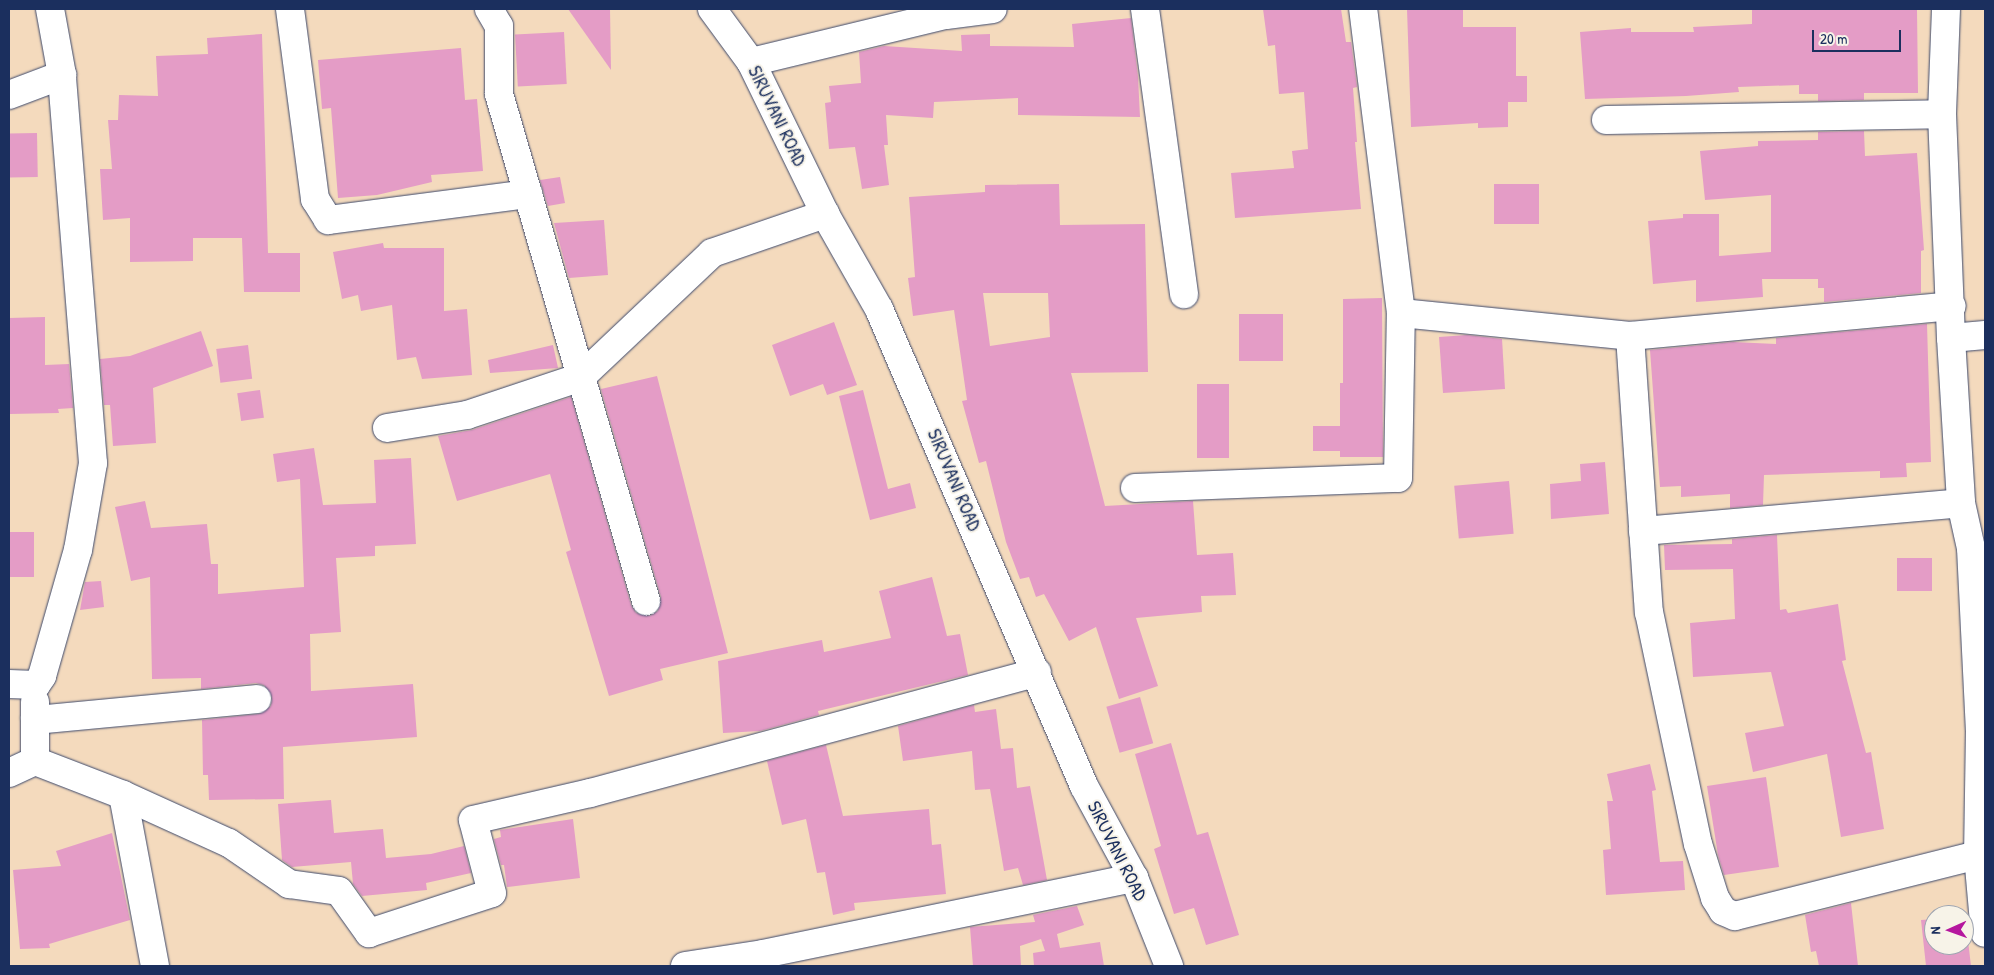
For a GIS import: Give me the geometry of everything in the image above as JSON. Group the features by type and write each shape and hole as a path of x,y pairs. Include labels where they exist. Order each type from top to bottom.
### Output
{"street":[{"path":"35,761 36,685 47,658 78,550 93,463 62,74 50,9"},
{"path":"290,9 315,199 328,220 528,194"},
{"path":"489,9 499,26 498,94 646,601"},
{"name":"SIRUVANI ROAD","path":"712,9 752,62 825,214 879,309 1037,672 1084,786 1134,878 1169,966"},
{"path":"752,62 946,12 993,9"},
{"path":"1145,9 1184,294"},
{"path":"1135,488 1398,478 1402,313 1363,9"},
{"path":"1946,9 1942,114 1952,306 1951,338 1962,503 1978,547 1980,730 1978,855 1985,933"},
{"path":"9,95 62,74"},
{"path":"1606,120 1942,114"},
{"path":"387,428 468,415 581,377 712,253 825,214"},
{"path":"1402,313 1630,336 1952,306"},
{"path":"1951,338 1985,335"},
{"path":"1630,336 1649,612 1698,844 1715,898 1723,911 1735,916 1978,855"},
{"path":"1642,531 1962,503"},
{"path":"9,773 35,761 123,795 229,844 289,884 339,891 369,933 492,893 473,820 599,790 1037,672"},
{"path":"9,684 36,685"},
{"path":"35,720 257,699"},
{"path":"123,795 155,966"},
{"path":"685,966 763,954 1134,878"}],"building":[{"path":"568,9 610,9 611,70"},
{"path":"1263,9 1341,9 1346,42 1351,42 1357,87 1353,88 1357,142 1355,142 1361,209 1235,218 1231,173 1294,168 1292,151 1308,149 1304,92 1279,94 1275,45 1268,46"},
{"path":"1407,9 1463,9 1463,27 1516,27 1516,76 1527,76 1527,102 1508,102 1508,127 1478,128 1478,123 1411,127"},
{"path":"1752,9 1917,9 1918,93 1864,93 1864,100 1818,101 1818,94 1799,94 1799,85 1738,87 1739,92 1686,96 1585,99 1580,32 1631,28 1631,32 1694,32 1693,27 1752,24"},
{"path":"1131,18 1138,77 1140,117 1018,115 1018,98 934,102 933,118 886,115 888,145 884,145 889,185 862,189 855,147 829,149 825,103 831,102 829,86 861,83 859,52 884,46 962,51 961,35 990,34 990,46 1074,47 1072,24"},
{"path":"564,32 567,84 518,86 515,35"},
{"path":"262,34 268,253 300,253 300,292 244,292 242,238 193,238 193,261 130,262 130,218 103,220 100,169 112,169 108,120 118,120 119,95 158,96 156,56 208,54 207,38"},
{"path":"461,48 465,100 477,99 483,171 431,175 432,182 377,195 338,198 331,108 322,109 318,60"},
{"path":"1864,131 1865,156 1917,153 1924,250 1921,251 1921,293 1824,302 1824,288 1818,288 1818,279 1762,279 1763,297 1696,302 1696,280 1653,284 1648,221 1683,218 1683,214 1719,214 1719,256 1771,252 1771,195 1705,200 1700,151 1758,146 1758,141 1818,140 1818,132"},
{"path":"9,133 37,133 38,177 10,177"},
{"path":"560,177 565,203 548,206 540,180"},
{"path":"1059,184 1060,225 1145,224 1148,372 1071,373 1105,506 1193,501 1197,555 1233,553 1236,595 1201,596 1202,612 1136,618 1158,686 1119,699 1096,627 1069,641 1044,594 1036,597 1029,577 1020,579 1006,542 986,461 979,463 962,401 967,400 954,310 913,316 908,278 915,277 909,197 985,192 985,185","holes":["983,293 1048,293 1050,337 990,346"]},
{"path":"1494,184 1539,184 1539,224 1494,224"},
{"path":"604,220 608,275 569,278 554,223"},
{"path":"383,243 384,248 444,248 444,311 467,309 472,375 422,379 416,357 397,360 392,305 361,311 358,295 342,299 333,252"},
{"path":"1382,298 1383,457 1340,457 1340,451 1313,451 1313,426 1340,426 1340,383 1343,383 1343,299"},
{"path":"1239,314 1283,314 1283,361 1239,361"},
{"path":"45,317 45,365 69,364 73,408 58,409 59,413 10,414 9,318"},
{"path":"834,322 857,385 827,395 823,384 790,396 772,345"},
{"path":"1927,324 1931,462 1906,463 1907,477 1880,478 1880,471 1764,475 1763,505 1730,508 1730,494 1681,497 1681,486 1660,487 1650,350 1733,342 1776,344 1776,338"},
{"path":"201,331 213,366 153,388 156,443 113,446 110,405 104,405 100,359 130,356"},
{"path":"1467,335 1502,339 1505,389 1443,393 1439,337"},
{"path":"248,345 252,379 220,383 216,349"},
{"path":"553,345 558,368 490,373 488,360"},
{"path":"657,376 728,653 660,669 663,680 609,696 566,552 571,550 550,474 457,501 438,436 472,430 571,397 631,605 636,613 650,616 658,611 661,597 601,389"},
{"path":"1197,384 1229,384 1229,458 1197,458"},
{"path":"260,390 264,418 241,421 237,393"},
{"path":"863,390 888,489 910,483 916,508 870,520 839,396"},
{"path":"314,448 323,505 376,503 374,460 411,458 416,544 375,546 375,556 336,558 341,632 310,634 311,691 413,684 417,737 283,747 284,799 209,800 208,775 203,775 202,720 259,714 271,706 272,697 264,685 256,683 201,689 201,678 152,679 150,577 131,581 115,507 145,501 151,528 207,524 211,564 218,564 218,594 304,587 300,479 277,482 273,454"},
{"path":"1605,462 1609,514 1551,519 1550,484 1581,481 1580,464"},
{"path":"1509,481 1514,534 1459,539 1454,486"},
{"path":"9,532 34,532 34,577 9,577"},
{"path":"1777,535 1780,610 1786,609 1788,613 1838,604 1846,660 1842,661 1866,753 1871,752 1884,829 1841,837 1827,754 1753,772 1745,733 1784,726 1771,672 1693,677 1690,623 1735,619 1733,569 1665,570 1664,545 1732,544 1732,539"},
{"path":"1897,558 1932,558 1932,591 1897,591"},
{"path":"932,577 947,636 960,634 968,675 818,711 819,715 760,731 723,733 718,661 822,640 824,652 891,638 879,591"},
{"path":"101,581 104,607 80,610 85,582"},
{"path":"1140,697 1153,743 1120,753 1106,707"},
{"path":"974,705 975,712 996,709 1001,749 1013,748 1017,788 1030,786 1047,880 1023,885 1018,868 1004,871 990,789 975,790 972,751 903,761 898,726"},
{"path":"1171,743 1197,835 1208,832 1239,935 1206,945 1194,908 1174,914 1154,849 1161,846 1135,754"},
{"path":"826,745 843,816 929,809 932,845 941,844 946,894 854,903 855,910 833,915 825,872 817,873 806,819 782,825 767,761"},
{"path":"1650,764 1656,790 1652,791 1660,862 1683,861 1685,890 1606,895 1603,850 1611,849 1607,801 1613,801 1607,774"},
{"path":"1766,777 1779,867 1724,875 1718,855 1707,786"},
{"path":"331,800 334,833 383,829 386,858 431,854 464,846 471,873 426,883 427,890 362,896 353,884 351,862 292,867 282,860 278,804"},
{"path":"573,819 580,878 507,887 504,865 501,865 494,839 501,837 500,830"},
{"path":"112,833 130,920 49,944 50,948 20,949 13,870 61,866 56,851"},
{"path":"1851,903 1858,966 1819,966 1816,951 1811,952 1805,915"},
{"path":"1077,906 1084,925 1057,934 1060,948 1100,942 1104,966 1034,966 1033,953 1045,951 1041,939 1020,946 1021,966 973,966 970,927 1035,922 1033,915"},
{"path":"1921,920 1924,920 1924,948"},
{"path":"1925,955 1970,955 1971,966 1926,966"}]}
